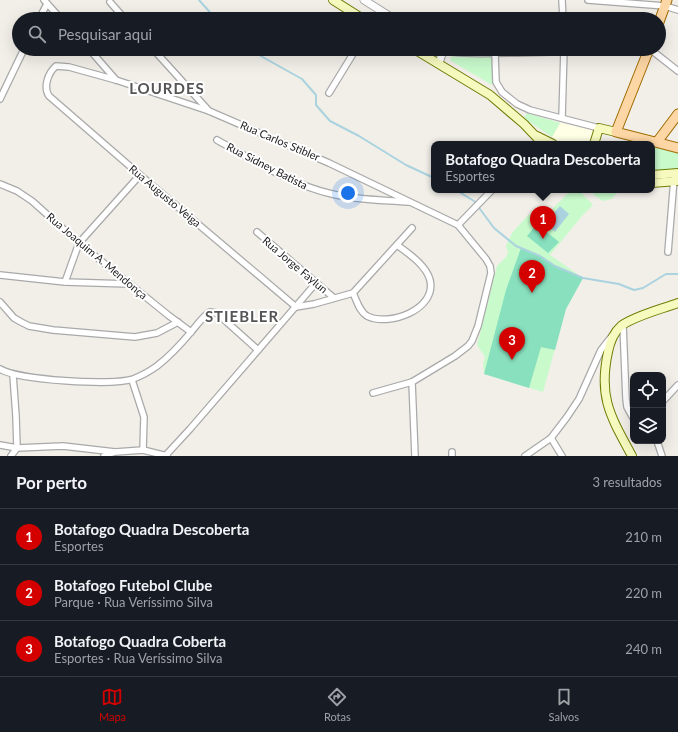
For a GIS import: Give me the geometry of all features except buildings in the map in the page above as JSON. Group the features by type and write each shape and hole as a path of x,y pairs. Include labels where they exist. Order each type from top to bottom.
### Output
{"main road":[{"path":"333,0 352,12"},
{"path":"426,56 490,95 540,141"},
{"path":"616,132 646,56"},
{"path":"678,114 657,142 678,148"},
{"path":"595,141 598,128 653,141"},
{"path":"655,174 676,173"},
{"path":"655,183 675,184"},
{"path":"632,456 609,411 604,392 606,362 613,334 623,324 678,303"}],"street":[{"path":"364,0 383,12"},
{"path":"562,0 563,12"},
{"path":"588,0 666,3 678,10"},
{"path":"41,12 45,2 54,12"},
{"path":"110,2 119,12"},
{"path":"0,100 21,56"},
{"path":"95,56 116,80 210,111"},
{"name":"Rua Carlos Stibler","path":"159,56 210,111 329,163 458,225"},
{"path":"330,93 352,56"},
{"path":"439,63 440,56"},
{"path":"495,56 495,78 497,86 502,92 522,107 598,128"},
{"path":"562,118 564,56"},
{"path":"658,56 678,71"},
{"name":"Rua Augusto Veiga","path":"116,80 59,65 53,69 46,89 49,96 296,307"},
{"name":"Rua Sidney Batista","path":"217,140 284,176 330,194 346,197 412,202"},
{"path":"668,252 676,173"},
{"path":"65,282 79,244 140,175"},
{"name":"Rua Joaquim A. Mendonça","path":"0,184 17,191 32,201 79,244 191,332"},
{"path":"373,393 412,382 455,356 472,341 478,326 491,273 490,266 486,258 458,225 489,193"},
{"path":"296,307 314,304 353,292 412,228"},
{"name":"Rua Jorge Faylun","path":"257,232 334,298"},
{"path":"353,292 363,312 374,318 395,318 404,316 412,313 423,303 430,291 430,280 417,262 397,245"},
{"path":"0,275 65,282 130,284"},
{"path":"0,451 3,446 17,448 63,446 115,452 143,450 167,456 316,283"},
{"path":"0,302 14,318 21,322 29,326 53,330 135,337 157,333 178,322"},
{"path":"0,369 13,375 69,381 108,382 132,380 156,367 168,357 208,314 213,312 220,316 258,350"},
{"path":"623,324 624,375 627,407 630,412"},
{"path":"525,456 551,438 567,417 579,399 601,350 613,334"},
{"path":"11,456 17,448 13,375"},
{"path":"132,380 144,417 143,450"},
{"path":"412,382 415,456"},
{"path":"666,398 678,385"},
{"path":"551,438 562,456"},
{"path":"655,444 659,448"},
{"path":"658,444 662,456"},
{"path":"127,456 133,451"},
{"path":"104,456 115,452"}],"shaded area":[{"path":"560,123 595,131 591,141 557,141 552,137"}],"green space":[{"path":"494,56 492,85 451,61 450,57"},
{"path":"527,113 560,123 552,137 524,118"},
{"path":"655,146 678,150 678,172 655,171"},
{"path":"568,193 582,193 593,205 550,255 583,278 566,309 543,392 484,374 483,363 485,357 477,345 497,266 506,257 508,252 506,246 512,233 529,214 540,222"},
{"path":"592,193 617,193 612,199 603,201"},
{"path":"537,224 559,242 548,253 527,236"},
{"path":"521,248 540,256 555,266 583,278 566,309 555,350 541,347 529,388 484,374 506,290"}],"water":[{"path":"560,206 569,214 555,232 545,223"}],"waterway":[{"path":"199,0 210,12"},
{"path":"261,56 302,79 316,95 316,105 330,121 359,136 406,165 431,177"},
{"path":"461,193 474,201 494,228 516,246 540,256 555,266 583,278 619,284 634,290 643,288 666,274 678,274"}],"place":[{"name":"Botafogo Quadra Descoberta","path":"543,239"},
{"name":"Botafogo Futebol Clube","path":"532,293"},
{"name":"Botafogo Quadra Coberta","path":"512,360"}],"district":[{"name":"LOURDES","path":"167,89"},
{"name":"STIEBLER","path":"242,317"}]}
